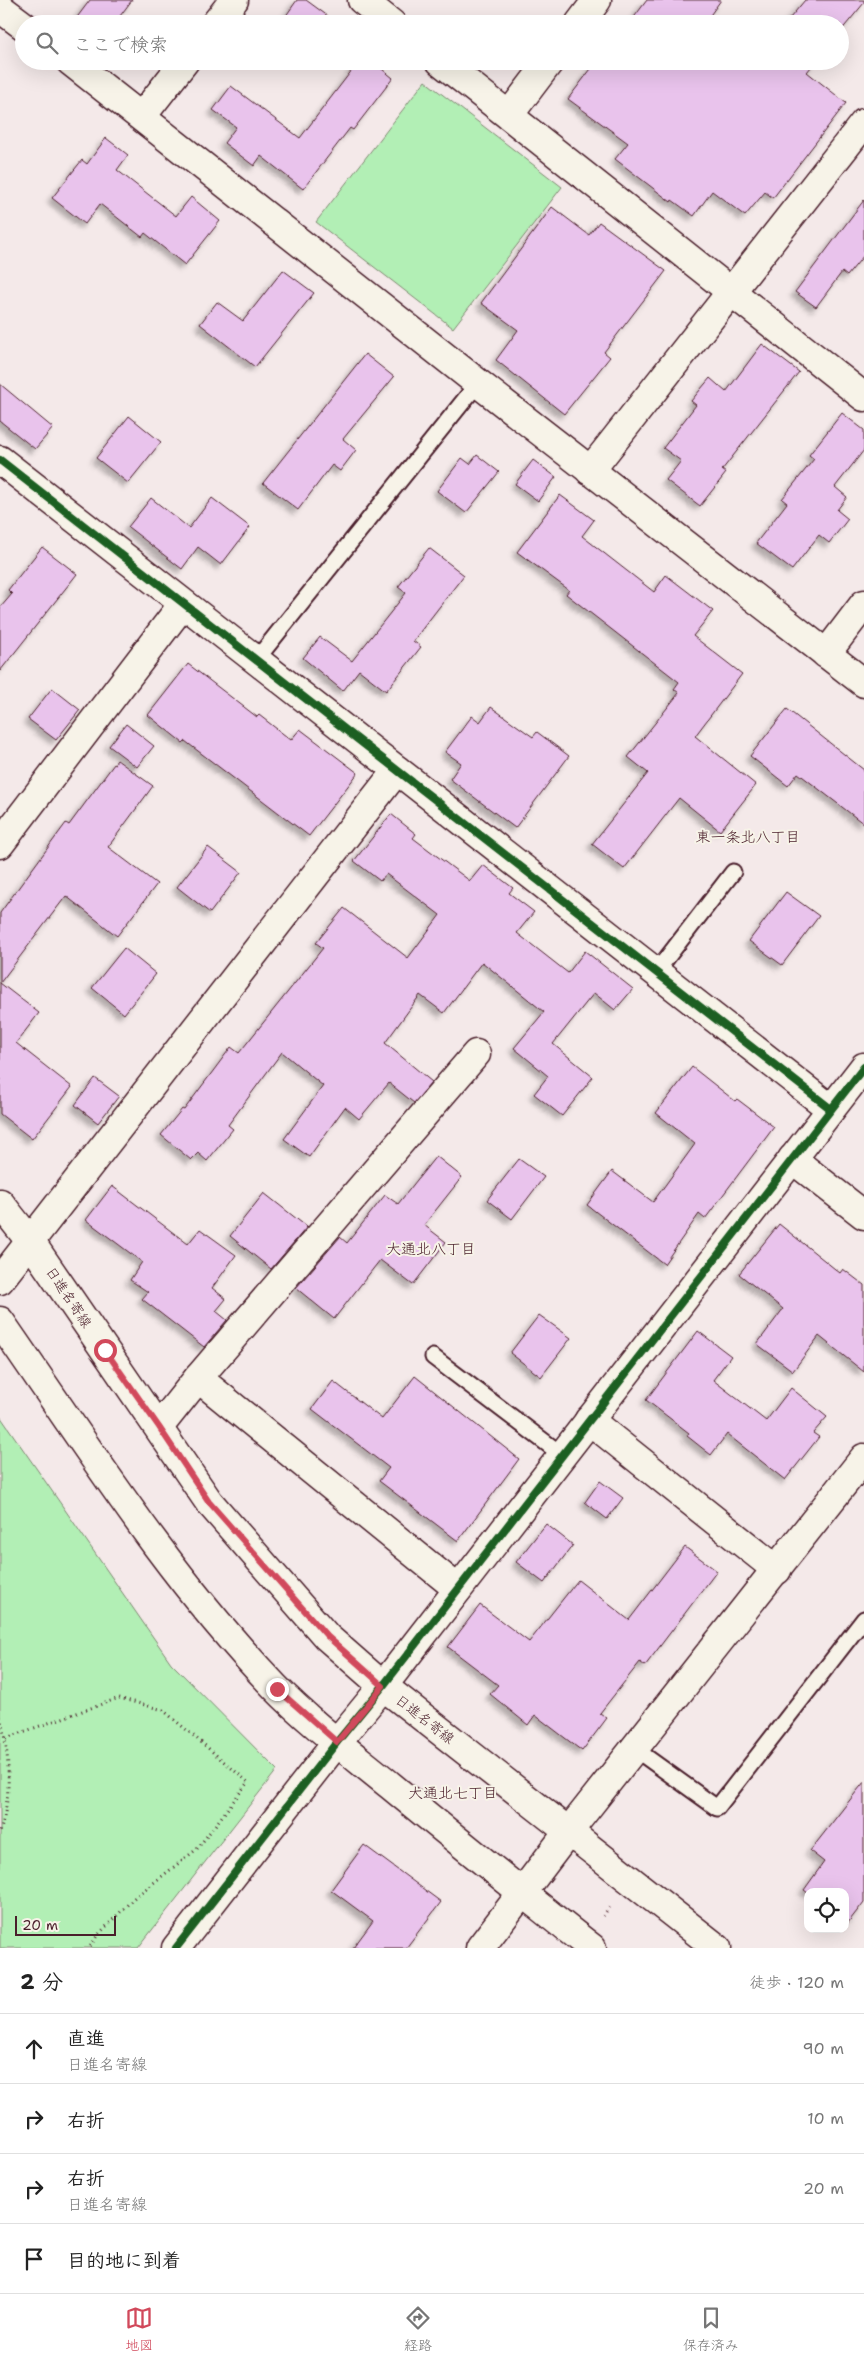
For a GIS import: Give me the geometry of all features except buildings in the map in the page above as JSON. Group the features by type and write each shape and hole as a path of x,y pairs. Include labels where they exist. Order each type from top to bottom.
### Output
{"street":[{"path":"222,15 234,0"},
{"path":"362,0 381,15"},
{"path":"586,15 597,0"},
{"path":"0,8 15,19"},
{"path":"82,70 590,471 864,683"},
{"path":"142,116 178,70"},
{"path":"452,70 864,397"},
{"path":"509,115 543,70"},
{"path":"590,471 864,123"},
{"path":"0,460 831,1109"},
{"path":"0,844 183,604"},
{"path":"826,654 864,604"},
{"path":"0,1280 397,770"},
{"path":"159,1427 198,1378 476,1054"},
{"path":"176,1948 383,1686 864,1067"},
{"path":"792,1159 864,1215"},
{"name":"日進名寄線","path":"0,1203 30,1241 209,1502 327,1636 383,1686 718,1948"},
{"path":"0,1321 154,1543 236,1644 277,1689 337,1742 522,1894 592,1948"},
{"path":"198,1378 458,1589"},
{"path":"589,1420 777,1570"},
{"path":"480,1948 569,1831 864,1458"}],"lane":[{"path":"256,660 478,383"},
{"path":"656,972 733,872"},
{"path":"433,1357 562,1455"},
{"path":"635,1749 717,1808 864,1619"}],"path":[{"path":"6,1738 119,1698 163,1710 248,1782 197,1849 134,1898 97,1936 89,1948"},
{"path":"0,1717 6,1738 9,1778 4,1818 0,1832"}],"green space":[{"path":"425,81 562,187 453,328 316,222"},
{"path":"0,1416 171,1663 277,1770 138,1948 0,1948"}],"cycle path":[{"path":"0,460 831,1109"},
{"path":"176,1948 383,1686 864,1067"}],"district":[{"name":"東一条北八丁目","path":"748,837"},
{"name":"大通北八丁目","path":"431,1249"},
{"name":"大通北七丁目","path":"453,1793"}],"route":[{"path":"105,1350 209,1502 327,1636 383,1686 337,1742 277,1689"}]}
